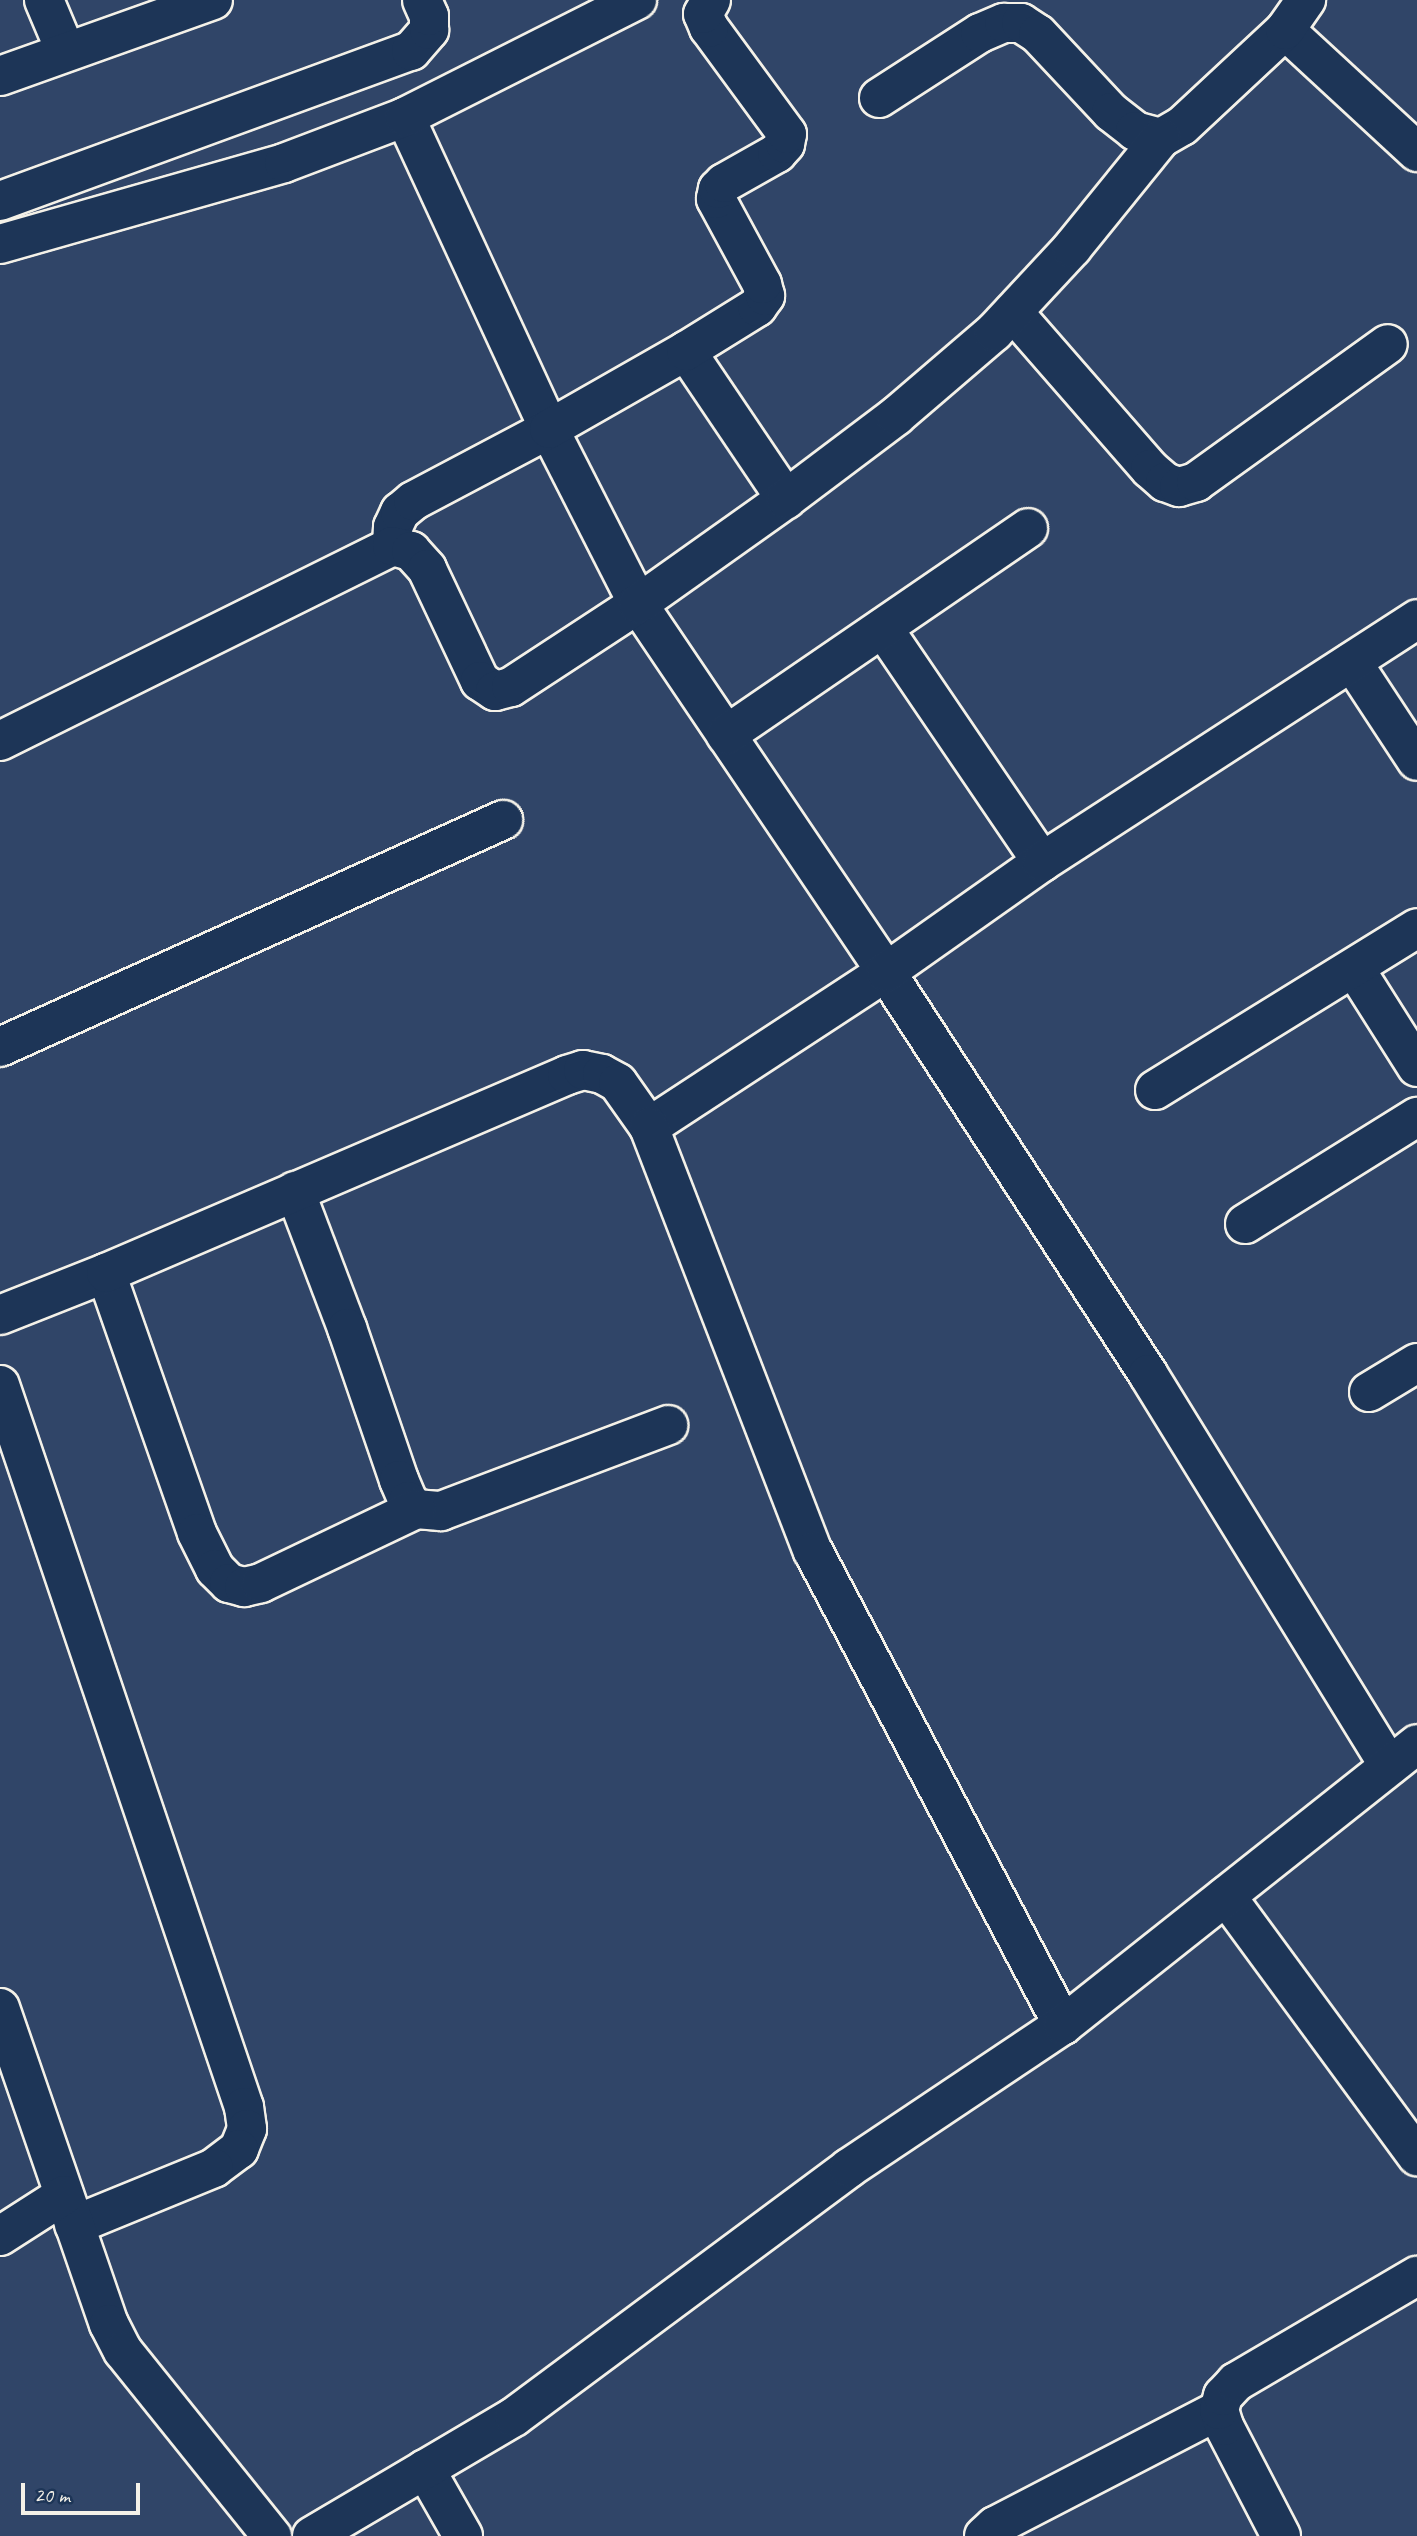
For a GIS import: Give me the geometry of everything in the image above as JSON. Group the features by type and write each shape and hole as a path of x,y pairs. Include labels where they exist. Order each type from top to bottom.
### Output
{"street":[{"path":"44,0 66,52"},
{"path":"0,76 213,0"},
{"path":"0,201 411,51 429,30 429,16 422,0"},
{"path":"0,244 284,163 405,117 637,0"},
{"path":"392,546 393,527 400,512 413,501 549,429 686,351 757,307 765,296 762,284 716,199 718,189 724,183 777,153 785,144 787,134 709,28 703,5"},
{"path":"0,741 392,546 411,551 427,569 469,664 480,681 495,691 511,687 638,604 786,499 896,415 994,332 1072,248 1161,138 1182,126 1296,15 1417,152"},
{"path":"879,99 980,33 1004,23 1021,23 1038,34 1111,111 1135,131 1161,138"},
{"path":"312,2536 514,2417 849,2168 1063,2025 1403,1755 1148,1374 886,972 638,604 549,429 405,117"},
{"path":"1013,312 1150,468 1165,482 1179,487 1196,482 1388,344"},
{"path":"686,351 786,499"},
{"path":"726,735 1028,528"},
{"path":"649,1127 886,972 1042,862 1417,619"},
{"path":"883,628 1042,862"},
{"path":"1352,662 1417,761"},
{"path":"0,1046 503,820"},
{"path":"1155,1090 1355,969 1417,928"},
{"path":"1355,969 1417,1068"},
{"path":"0,1315 106,1273 583,1070 602,1073 618,1083 649,1127 813,1551 1063,2025"},
{"path":"1245,1224 1417,1117"},
{"path":"295,1191 400,1480 408,1501 416,1509"},
{"path":"106,1273 197,1533 215,1569 229,1583 244,1587 261,1583 416,1509 442,1511 668,1425"},
{"path":"1369,1392 1417,1363"},
{"path":"0,1385 244,2107 247,2129 239,2149 214,2168 69,2210 0,2236"},
{"path":"1226,1896 1417,2156"},
{"path":"0,2008 109,2324 123,2351 272,2536"},
{"path":"1281,2536 1224,2426 1219,2410 1223,2396 1236,2382 1417,2276"},
{"path":"984,2536 995,2526 1219,2410"},
{"path":"425,2469 463,2536"}]}
